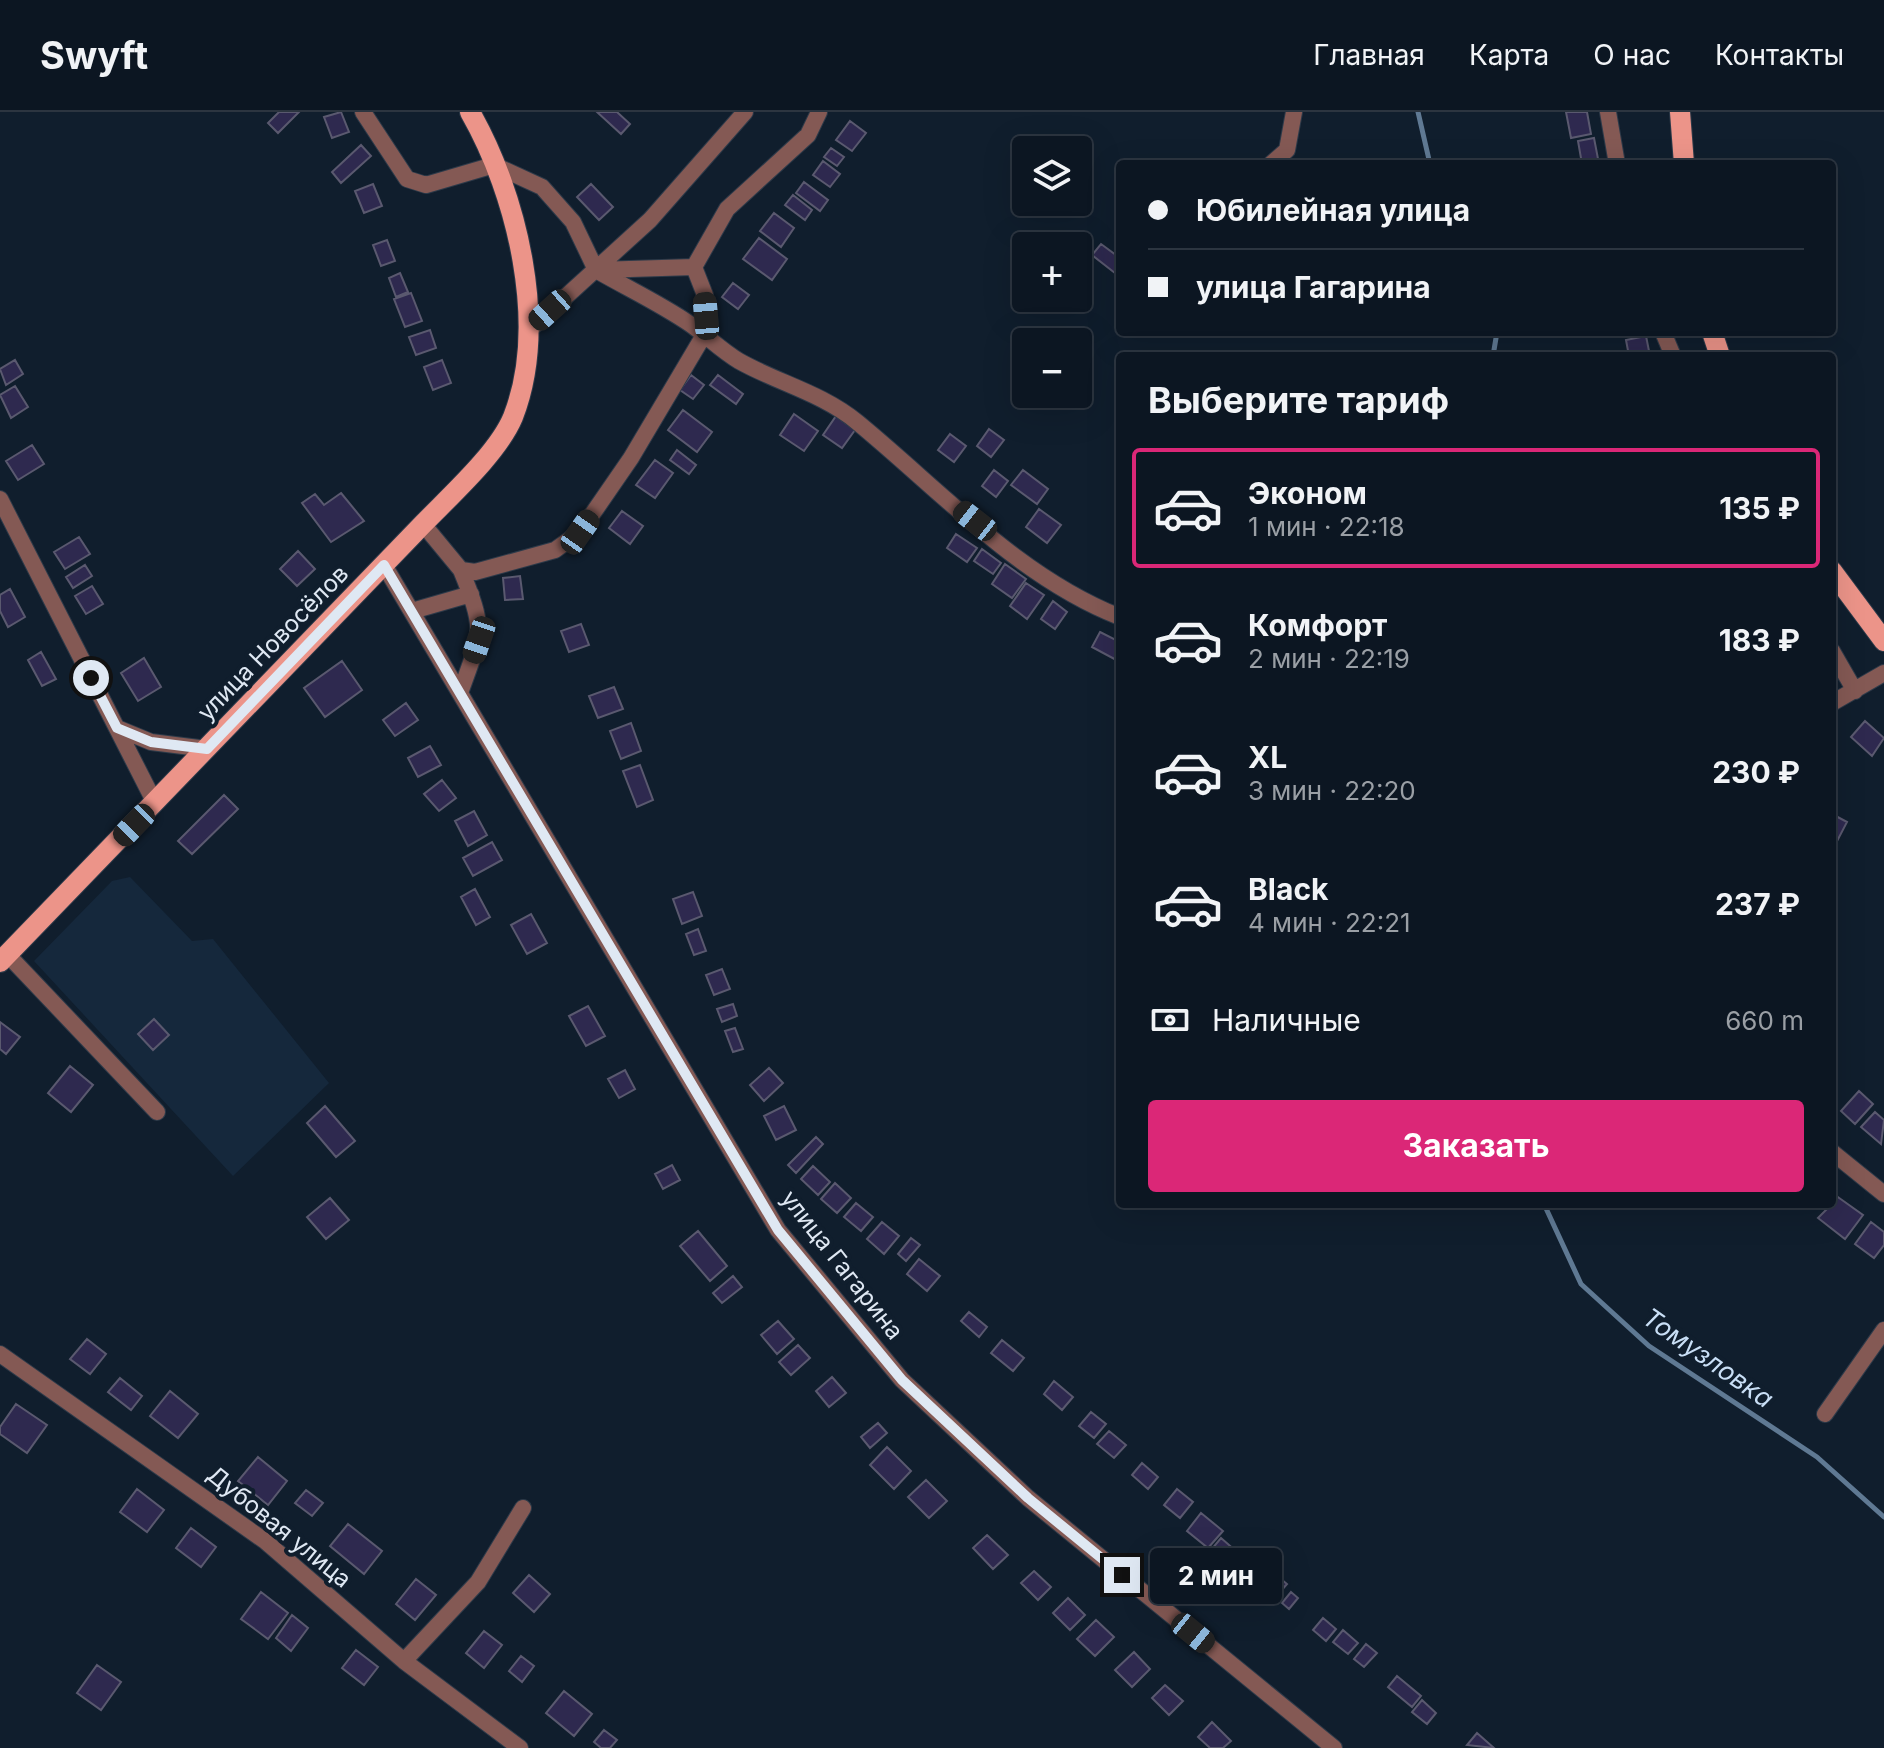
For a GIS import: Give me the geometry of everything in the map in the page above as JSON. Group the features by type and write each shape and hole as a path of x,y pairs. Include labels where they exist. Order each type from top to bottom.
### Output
{"main road":[{"name":"улица Новосёлов","path":"4,958 423,524 488,454 512,419 524,376 528,331 516,225 470,112"},
{"path":"1680,112 1684,160"},
{"path":"1836,576 1884,641"}],"street":[{"path":"363,112 407,179 426,185 494,165 542,187 573,222 596,270 704,335 739,361 790,382 856,421 917,476 1032,568 1098,608 1116,615"},
{"path":"528,331 650,220 745,112"},
{"path":"694,267 727,209 808,135 819,112"},
{"path":"1276,160 1287,150 1294,112"},
{"path":"1608,112 1616,160"},
{"path":"596,270 694,267"},
{"path":"461,570 475,572 555,550 580,532 631,458 704,335 705,295 694,267"},
{"path":"0,499 155,803"},
{"path":"423,524 461,570 479,615 479,640 460,693"},
{"name":"улица Гагарина","path":"384,565 778,1230 892,1368 1028,1498 1334,1748"},
{"path":"412,611 471,594"},
{"path":"1836,658 1855,691"},
{"path":"1836,701 1884,673"},
{"path":"117,728 151,742 207,749"},
{"path":"4,958 157,1112"},
{"path":"1836,1155 1884,1194"},
{"path":"1825,1414 1884,1330"},
{"name":"Дубовая улица","path":"0,1354 142,1451 265,1541 404,1661 520,1748"},
{"path":"404,1661 478,1582 523,1508"}],"shaded area":[{"path":"130,877 192,941 213,939 329,1083 233,1176 34,961 112,881"}],"building":[{"path":"279,112 299,112 278,133 268,123"},
{"path":"341,112 349,132 332,138 324,117"},
{"path":"597,112 617,112 630,124 621,134"},
{"path":"1566,112 1587,112 1591,134 1571,138"},
{"path":"850,121 866,133 852,151 836,140"},
{"path":"1594,138 1598,160 1581,160 1578,141"},
{"path":"361,145 371,156 341,183 332,172"},
{"path":"831,148 844,157 837,166 824,157"},
{"path":"823,161 840,174 830,187 813,175"},
{"path":"804,182 828,200 820,211 796,193"},
{"path":"373,184 382,206 364,213 355,191"},
{"path":"591,184 613,207 599,220 577,197"},
{"path":"793,195 812,210 805,220 785,205"},
{"path":"774,213 794,228 781,247 760,231"},
{"path":"759,238 787,259 772,280 743,259"},
{"path":"387,240 395,261 381,266 373,245"},
{"path":"1101,244 1116,255 1116,274 1092,255"},
{"path":"400,273 408,292 396,297 389,278"},
{"path":"733,283 749,295 738,309 722,297"},
{"path":"411,293 422,321 405,327 394,299"},
{"path":"430,330 436,348 416,355 409,337"},
{"path":"1646,336 1649,352 1628,352 1626,340"},
{"path":"15,360 23,374 6,385 0,369"},
{"path":"442,360 451,383 433,390 424,367"},
{"path":"691,375 704,385 693,399 680,390"},
{"path":"718,375 743,394 736,404 710,385"},
{"path":"15,386 28,407 11,418 0,395"},
{"path":"683,410 712,432 697,452 668,430"},
{"path":"794,414 818,431 804,451 780,435"},
{"path":"836,416 855,430 842,448 823,435"},
{"path":"989,429 1004,440 991,457 977,446"},
{"path":"950,434 966,446 954,462 938,450"},
{"path":"32,445 44,464 18,480 6,461"},
{"path":"677,450 696,465 689,474 670,460"},
{"path":"655,460 673,473 655,498 636,485"},
{"path":"994,470 1008,481 996,497 982,486"},
{"path":"1023,470 1048,489 1037,504 1011,485"},
{"path":"341,493 364,521 331,542 302,503 315,494 324,505"},
{"path":"1039,509 1061,525 1047,543 1026,527"},
{"path":"622,511 643,526 630,544 609,528"},
{"path":"956,534 977,548 967,562 947,548"},
{"path":"79,537 90,554 65,569 54,552"},
{"path":"982,549 1001,563 993,574 974,561"},
{"path":"298,551 315,569 297,586 280,569"},
{"path":"1005,564 1026,579 1012,598 992,584"},
{"path":"85,565 92,576 73,588 66,577"},
{"path":"520,576 523,599 505,600 503,578"},
{"path":"1026,583 1044,595 1027,619 1010,606"},
{"path":"92,586 103,604 86,614 75,596"},
{"path":"10,589 25,617 8,627 0,611 0,595"},
{"path":"1053,601 1067,612 1055,629 1041,619"},
{"path":"581,624 589,645 569,652 561,631"},
{"path":"1100,632 1116,640 1116,660 1092,647"},
{"path":"41,652 56,679 42,686 28,660"},
{"path":"144,658 161,687 138,701 121,673"},
{"path":"342,661 362,690 325,717 304,688"},
{"path":"614,687 623,709 598,718 589,696"},
{"path":"406,703 418,720 395,736 383,720"},
{"path":"1865,721 1884,738 1872,756 1851,737"},
{"path":"631,723 641,751 621,759 610,731"},
{"path":"430,746 441,765 418,777 408,758"},
{"path":"640,765 653,800 637,807 623,771"},
{"path":"442,780 456,798 439,811 424,794"},
{"path":"224,795 238,809 192,854 178,841"},
{"path":"474,811 487,835 468,846 455,821"},
{"path":"1836,816 1847,822 1836,843"},
{"path":"492,842 502,860 473,876 463,858"},
{"path":"475,889 490,917 476,925 461,897"},
{"path":"693,892 702,916 682,924 673,899"},
{"path":"531,914 547,943 527,954 511,925"},
{"path":"698,929 706,951 694,955 686,934"},
{"path":"722,969 730,989 714,995 706,975"},
{"path":"733,1004 737,1016 722,1022 717,1009"},
{"path":"588,1006 605,1036 586,1046 569,1016"},
{"path":"154,1019 169,1035 153,1050 138,1034"},
{"path":"0,1022 20,1037 6,1054 0,1049"},
{"path":"735,1028 743,1049 733,1052 725,1031"},
{"path":"70,1066 93,1085 71,1112 48,1093"},
{"path":"769,1068 783,1083 764,1101 750,1085"},
{"path":"625,1070 635,1089 619,1098 608,1079"},
{"path":"1859,1091 1873,1104 1855,1124 1841,1111"},
{"path":"325,1106 355,1141 336,1157 307,1123"},
{"path":"784,1106 796,1130 776,1140 764,1116"},
{"path":"1875,1112 1884,1120 1881,1144 1861,1127"},
{"path":"816,1137 823,1144 796,1173 788,1165"},
{"path":"672,1165 680,1180 663,1189 655,1174"},
{"path":"813,1166 830,1182 818,1195 801,1179"},
{"path":"835,1183 851,1198 837,1213 821,1199"},
{"path":"1836,1196 1863,1215 1845,1239 1818,1218 1828,1208 1836,1208"},
{"path":"330,1198 349,1220 326,1239 307,1217"},
{"path":"856,1203 873,1217 861,1231 844,1217"},
{"path":"882,1222 899,1236 884,1254 867,1239"},
{"path":"1871,1222 1884,1232 1884,1245 1874,1258 1855,1244"},
{"path":"698,1231 727,1266 710,1281 680,1246"},
{"path":"911,1238 920,1245 906,1261 898,1254"},
{"path":"919,1259 940,1276 927,1291 907,1274"},
{"path":"733,1276 742,1287 722,1303 713,1293"},
{"path":"969,1312 987,1327 979,1337 961,1321"},
{"path":"778,1321 794,1339 777,1354 761,1335"},
{"path":"87,1339 106,1354 90,1374 70,1359"},
{"path":"1002,1340 1024,1358 1013,1371 991,1353"},
{"path":"798,1345 810,1358 791,1375 779,1362"},
{"path":"832,1377 846,1393 829,1407 816,1391"},
{"path":"120,1378 142,1396 131,1410 108,1392"},
{"path":"1054,1381 1073,1397 1062,1410 1044,1394"},
{"path":"170,1391 198,1414 178,1438 150,1416"},
{"path":"16,1404 47,1425 27,1453 0,1434 0,1427"},
{"path":"1091,1412 1106,1424 1094,1438 1079,1426"},
{"path":"878,1423 887,1433 870,1448 861,1437"},
{"path":"1109,1431 1126,1445 1114,1458 1097,1444"},
{"path":"887,1447 911,1471 894,1489 870,1465"},
{"path":"258,1457 287,1481 268,1505 238,1481"},
{"path":"1142,1463 1158,1477 1148,1489 1132,1475"},
{"path":"926,1480 947,1501 929,1518 908,1497"},
{"path":"137,1489 164,1510 147,1532 120,1512"},
{"path":"1177,1489 1193,1502 1180,1518 1164,1505"},
{"path":"306,1490 323,1503 312,1516 295,1503"},
{"path":"1201,1513 1223,1531 1208,1548 1187,1531"},
{"path":"348,1524 382,1551 364,1574 330,1546"},
{"path":"191,1528 216,1547 201,1567 176,1548"},
{"path":"987,1535 1008,1555 993,1569 973,1548"},
{"path":"1221,1538 1236,1551 1227,1562 1211,1550"},
{"path":"1247,1557 1263,1570 1254,1582 1237,1568"},
{"path":"1034,1571 1051,1587 1038,1600 1021,1583"},
{"path":"1275,1574 1287,1584 1274,1599 1262,1589"},
{"path":"529,1575 550,1594 534,1612 513,1593"},
{"path":"416,1579 436,1595 415,1620 396,1604"},
{"path":"261,1592 288,1613 268,1639 241,1619"},
{"path":"1291,1592 1298,1598 1289,1609 1282,1603"},
{"path":"1068,1598 1085,1615 1070,1630 1053,1613"},
{"path":"292,1615 308,1628 291,1651 276,1638"},
{"path":"1323,1618 1336,1629 1326,1641 1313,1630"},
{"path":"1096,1620 1114,1637 1095,1656 1077,1639"},
{"path":"1343,1630 1358,1643 1348,1654 1333,1642"},
{"path":"484,1631 502,1645 484,1668 466,1653"},
{"path":"1366,1644 1377,1653 1364,1667 1354,1659"},
{"path":"356,1650 378,1667 364,1685 342,1668"},
{"path":"1134,1652 1150,1669 1132,1687 1115,1670"},
{"path":"521,1656 534,1666 522,1682 509,1671"},
{"path":"97,1665 121,1682 101,1710 77,1693"},
{"path":"1397,1676 1421,1696 1412,1707 1388,1687"},
{"path":"1165,1685 1183,1701 1169,1715 1152,1698"},
{"path":"564,1691 592,1714 574,1736 546,1713"},
{"path":"1422,1700 1436,1713 1427,1724 1412,1712"},
{"path":"1212,1722 1231,1741 1223,1748 1210,1748 1198,1737"},
{"path":"604,1730 617,1740 610,1748 601,1748 594,1742"},
{"path":"1477,1733 1494,1748 1467,1745"}],"waterway":[{"name":"Томузловка","path":"1418,112 1429,160"},
{"name":"Томузловка","path":"1494,352 1496,336"},
{"name":"Томузловка","path":"1546,1208 1581,1284 1649,1346 1817,1457 1884,1517"}],"route":[{"path":"91,678 117,728 151,742 207,749 384,565 778,1230 902,1380 1028,1498 1122,1575"}]}
